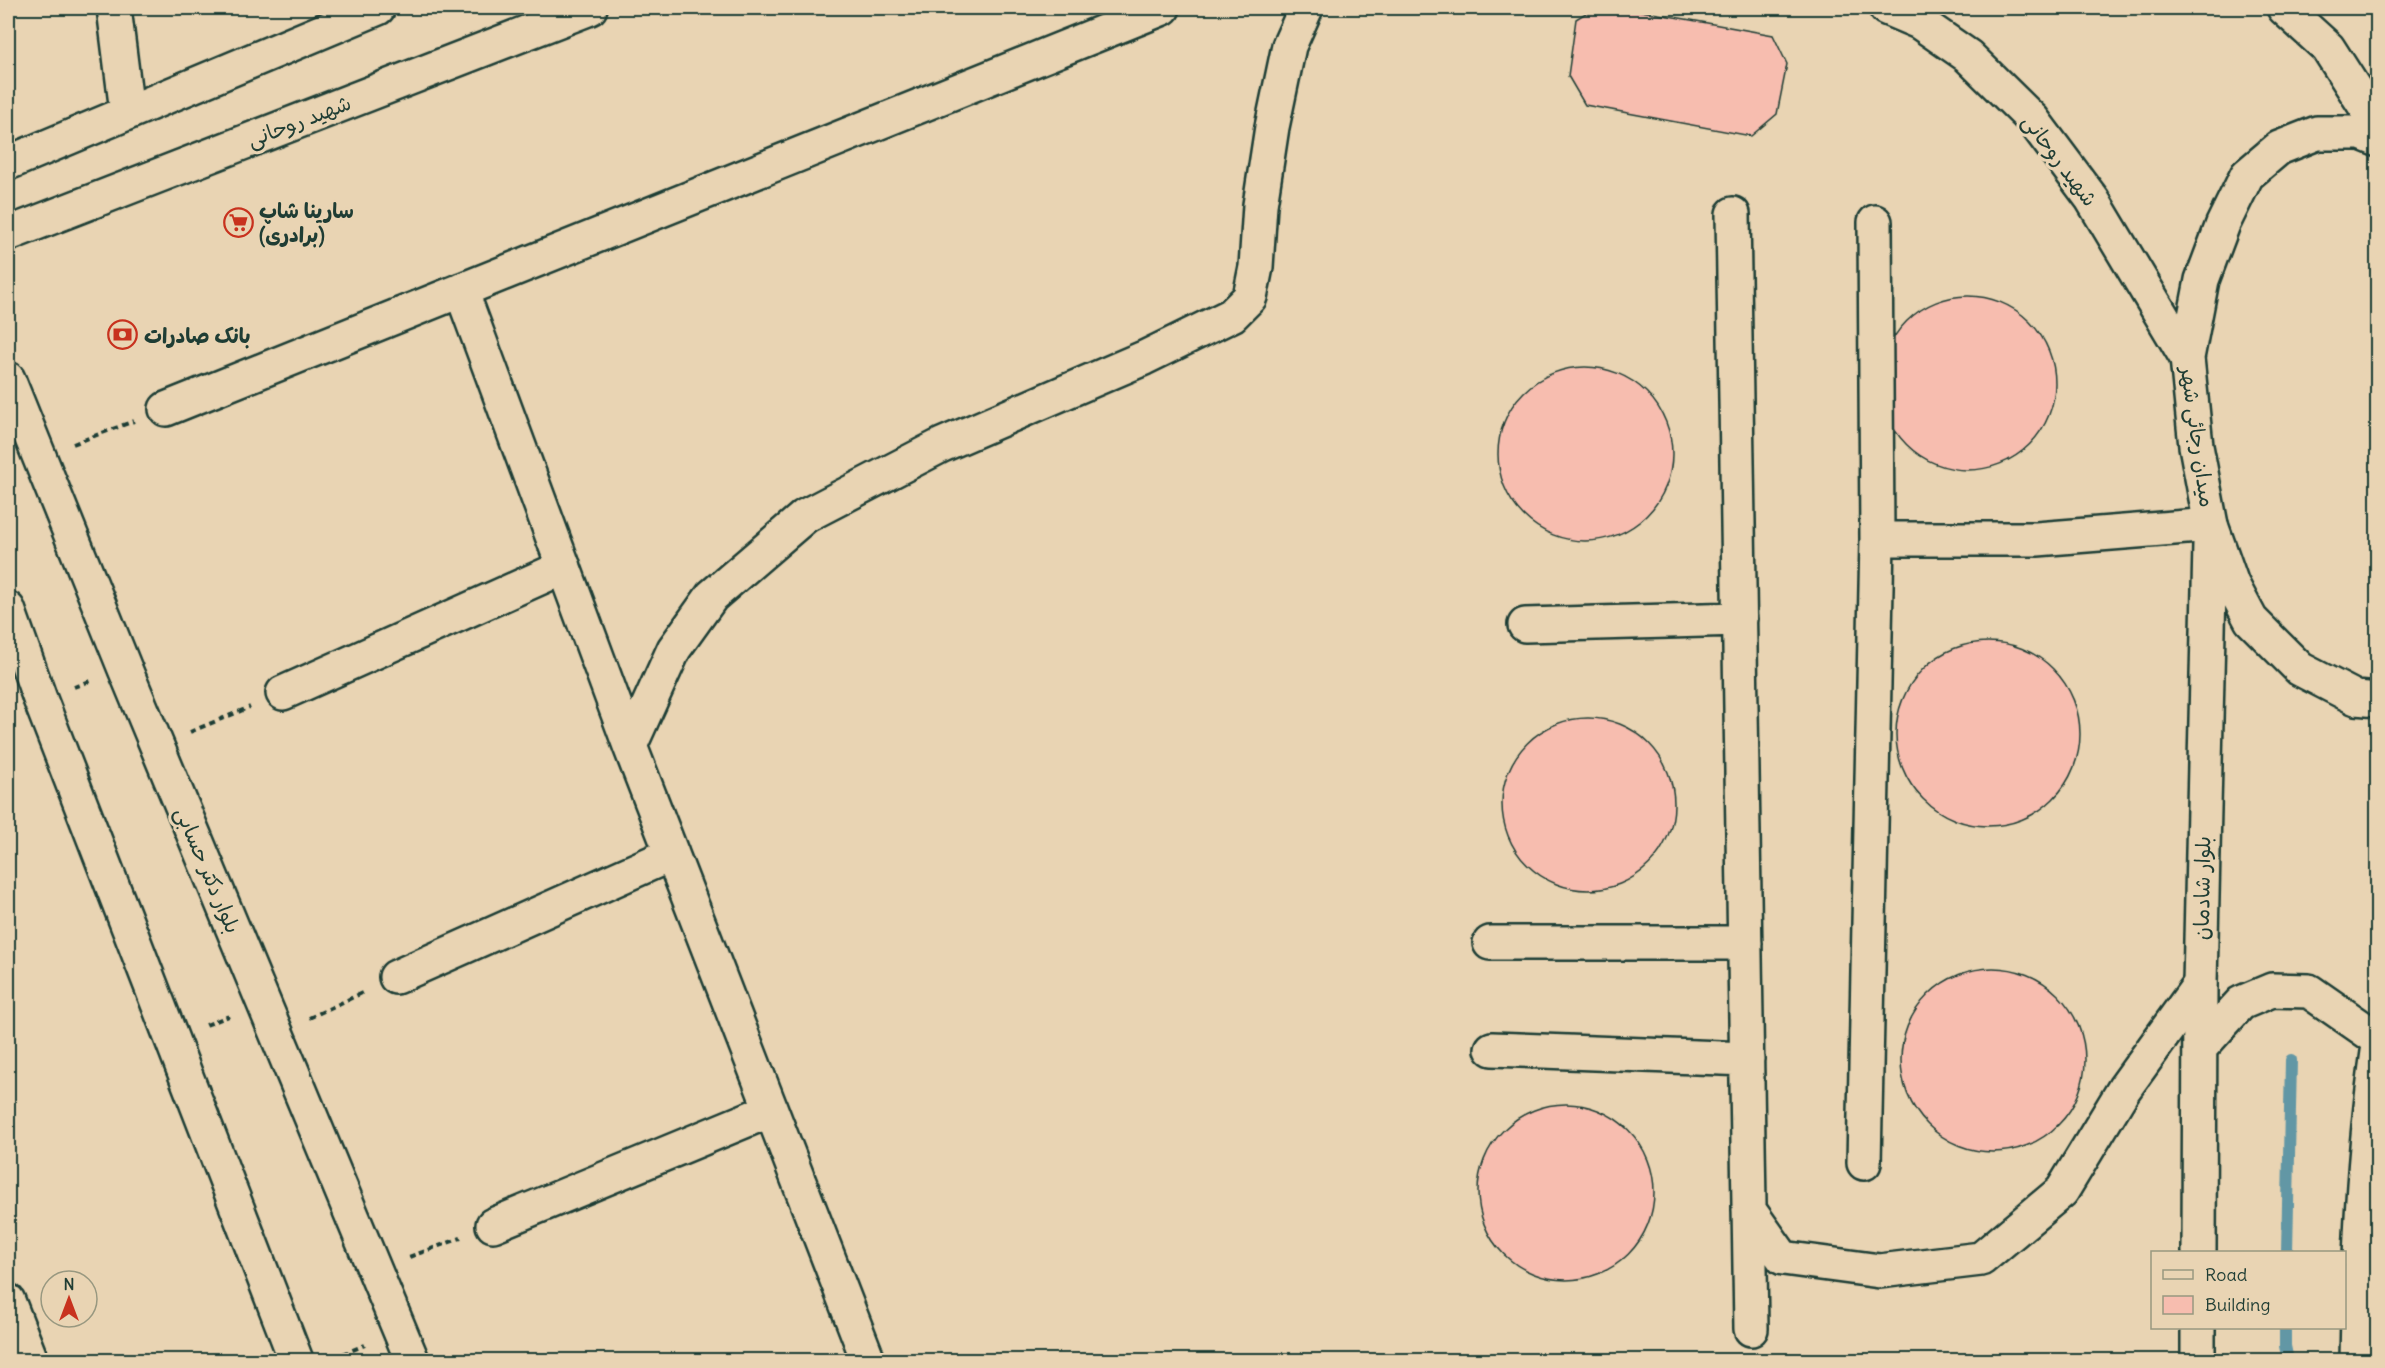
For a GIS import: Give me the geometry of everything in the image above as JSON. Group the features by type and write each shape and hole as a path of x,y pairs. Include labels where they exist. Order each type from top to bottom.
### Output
{"street":[{"path":"114,8 127,112"},
{"path":"8,163 378,8"},
{"name":"شهید روحانی","path":"8,234 590,8"},
{"path":"166,409 1163,8"},
{"path":"630,746 674,649 712,596 805,516 942,445 1144,358 1232,315 1250,297 1256,267 1260,205 1272,127 1289,46 1306,8"},
{"name":"شهید روحانی","path":"1886,8 1919,22 1968,56 2033,120 2092,199 2187,358"},
{"path":"2284,8 2328,48 2378,126"},
{"name":"میدان رجائی شهر","path":"2378,140 2361,133 2317,133 2279,148 2247,175 2223,224 2202,280 2187,358 2196,446 2211,525 2232,584 2252,620 2300,669 2356,698 2378,700"},
{"path":"1733,214 1751,1329"},
{"path":"1864,1163 1877,539 1875,222"},
{"path":"461,290 630,746 868,1360"},
{"name":"بلوار دکتر حسابی","path":"8,379 125,669 412,1360"},
{"path":"1877,539 2037,539 2211,525"},
{"name":"بلوار شادمان","path":"2199,1251 2200,984 2211,525"},
{"path":"283,693 564,567"},
{"path":"8,609 40,699 296,1360"},
{"path":"1525,625 1740,619"},
{"path":"396,977 672,854"},
{"path":"1490,943 1745,943"},
{"path":"1749,1210 1783,1258 1880,1271 1981,1259 2062,1191 2124,1089 2200,984"},
{"path":"2201,1047 2241,1003 2272,990 2309,991 2378,1039"},
{"path":"1492,1049 1747,1059"},
{"path":"2356,1360 2359,1252 2372,1091 2378,1052"},
{"path":"493,1225 771,1110"},
{"path":"11,1318 32,1360"},
{"path":"2198,1329 2198,1360"}],"path":[{"path":"39,457 166,409"},
{"path":"40,699 125,669"},
{"path":"157,746 283,693"},
{"path":"276,1033 396,977"},
{"path":"172,1039 263,1002"},
{"path":"374,1271 493,1225"}],"building":[{"path":"1594,8 1625,8 1773,35 1787,64 1777,114 1751,136 1585,105 1568,76 1576,19"},
{"path":"1968,296 2001,303 2016,311 2029,322 2040,335 2048,350 2055,383 2048,416 2040,431 2029,444 2016,455 2001,463 1968,470 1935,463 1920,455 1907,444 1896,431 1888,416 1881,383 1888,350 1896,335 1907,322 1920,311 1935,303"},
{"path":"1585,367 1618,374 1633,382 1646,393 1657,406 1665,421 1672,454 1665,487 1657,502 1646,515 1633,526 1618,534 1585,541 1552,534 1537,526 1524,515 1513,502 1505,487 1498,454 1505,421 1513,406 1524,393 1537,382 1552,374"},
{"path":"1988,642 2023,649 2053,669 2073,699 2080,734 2073,769 2053,799 2023,819 1988,826 1953,819 1923,799 1903,769 1896,734 1903,699 1923,669 1953,649"},
{"path":"1588,718 1621,725 1649,743 1667,771 1674,804 1667,837 1649,865 1621,883 1588,890 1555,883 1527,865 1509,837 1502,804 1509,771 1527,743 1555,725"},
{"path":"1993,968 2028,975 2058,995 2078,1025 2085,1060 2078,1095 2058,1125 2028,1145 1993,1152 1958,1145 1928,1125 1908,1095 1901,1060 1908,1025 1928,995 1958,975"},
{"path":"1566,1104 1600,1111 1615,1119 1628,1130 1639,1143 1647,1158 1654,1192 1647,1226 1639,1241 1628,1254 1615,1265 1600,1273 1566,1280 1532,1273 1517,1265 1504,1254 1493,1241 1485,1226 1478,1192 1485,1158 1493,1143 1504,1130 1517,1119 1532,1111"}],"waterway":[{"path":"2287,1251 2291,1060"},
{"path":"2285,1329 2288,1360"}],"place":[{"name":"سارینا شاپ (برادری)","path":"238,222"},
{"name":"بانک صادرات","path":"123,335"}]}
